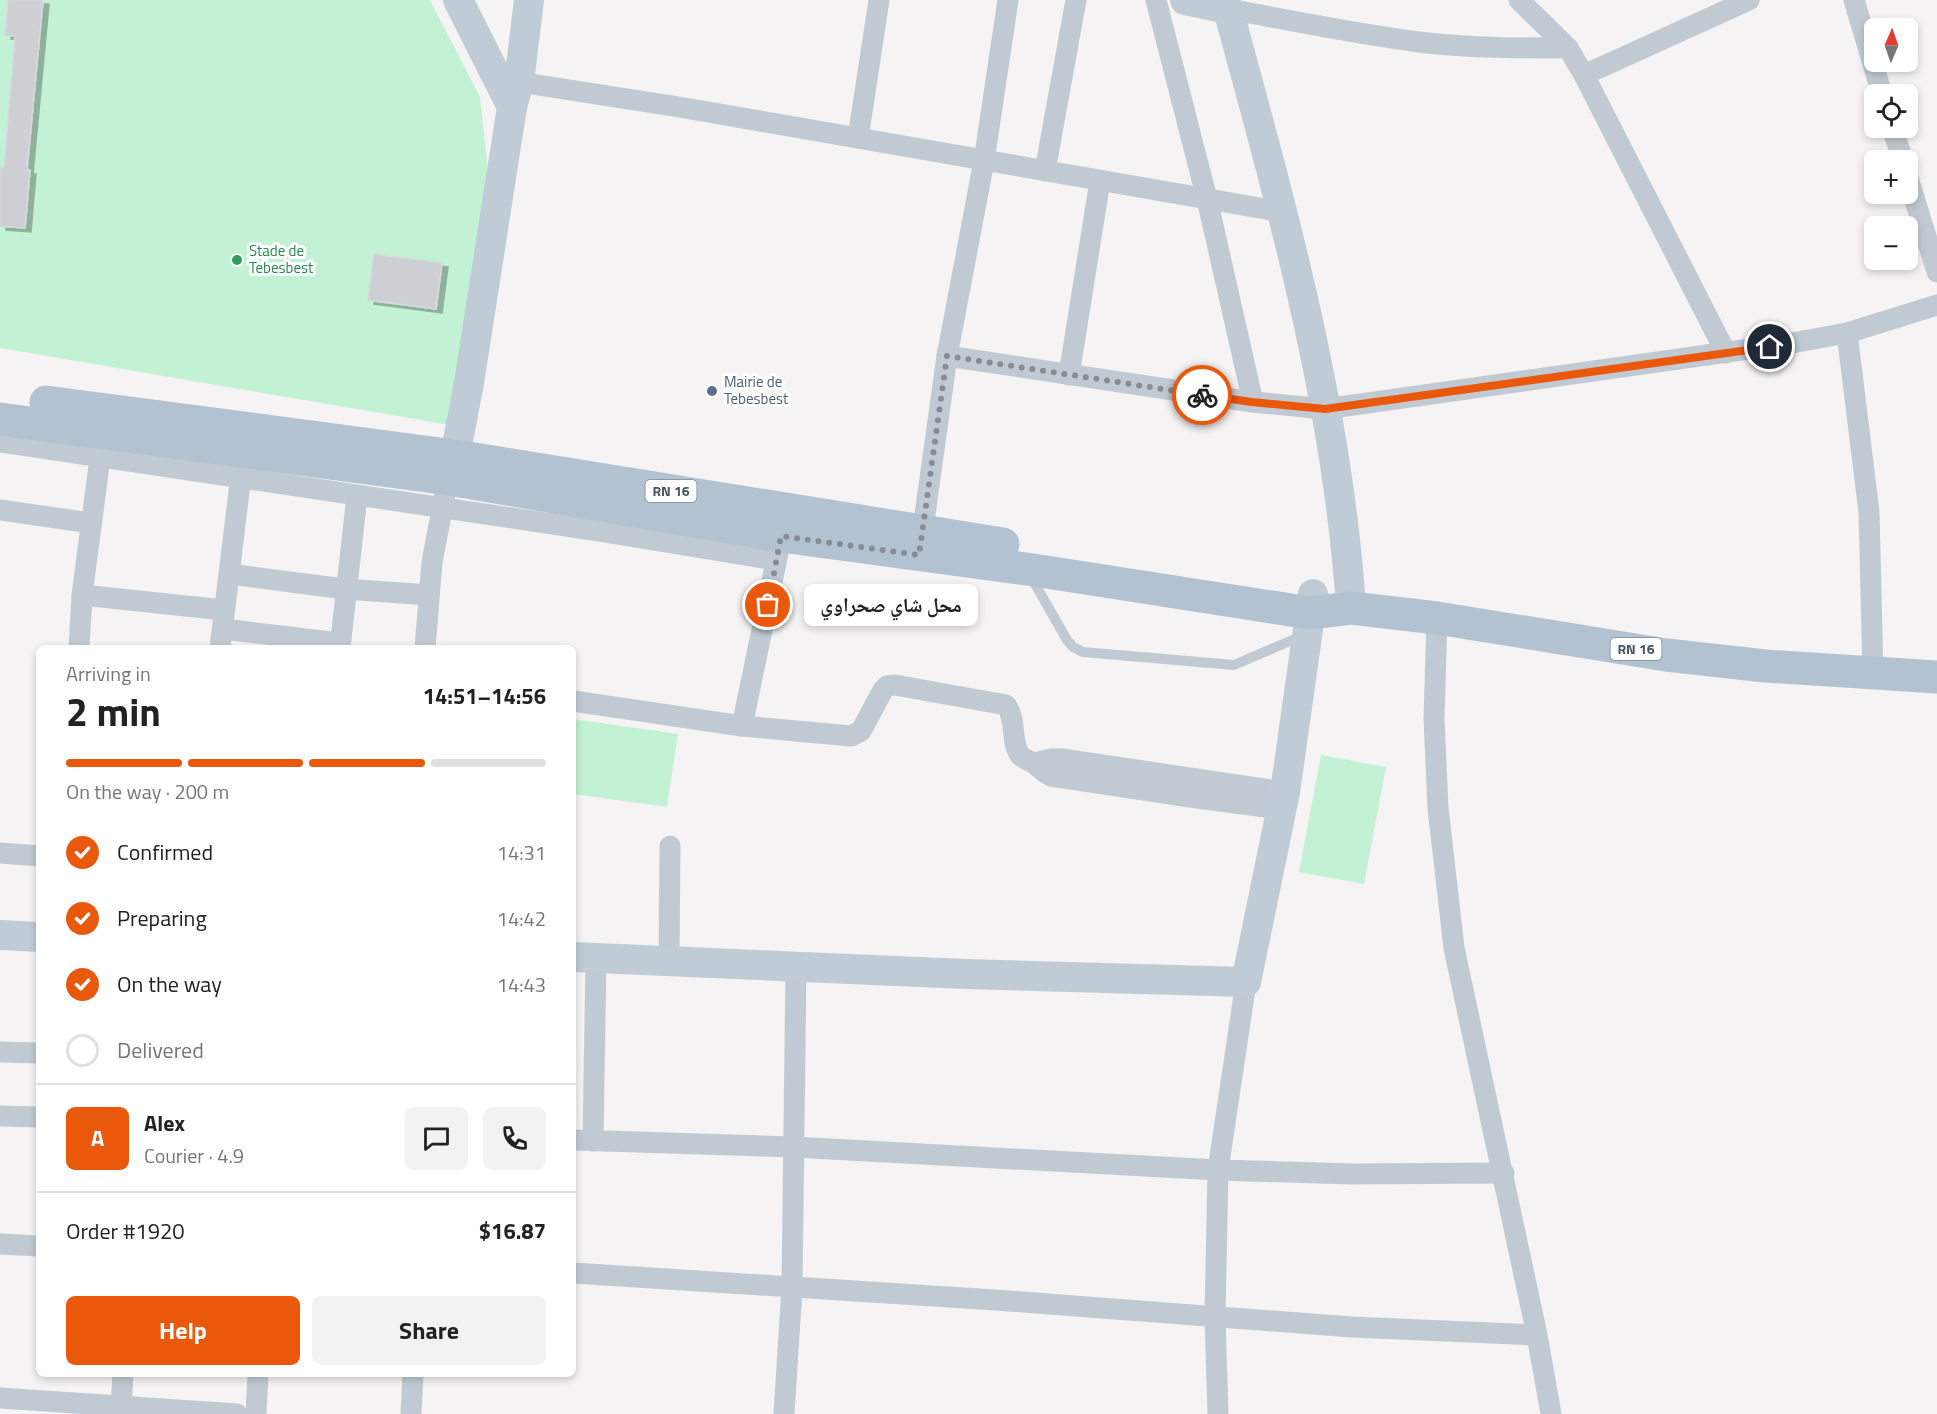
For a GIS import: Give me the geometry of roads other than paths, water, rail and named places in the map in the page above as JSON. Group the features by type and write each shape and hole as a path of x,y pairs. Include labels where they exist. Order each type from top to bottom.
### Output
{"main road":[{"name":"RN 16","path":"0,396 103,434 243,466 580,489 781,535 921,543 1323,612"},
{"name":"RN 16","path":"0,419 449,481"},
{"name":"RN 16","path":"921,543 1027,569 1323,612 1437,618 1666,654 1765,666 1937,678"}],"street":[{"path":"458,0 515,94"},
{"path":"425,645 429,595 484,295 529,0"},
{"path":"858,138 879,0"},
{"path":"921,543 947,356 984,161 1008,0"},
{"path":"1045,171 1076,0"},
{"path":"1156,0 1207,199 1252,402"},
{"path":"1185,0 1227,4 1358,33 1427,43 1484,47 1568,48"},
{"path":"1519,0 1568,48 1584,75 1626,153 1726,353"},
{"path":"1584,75 1749,0"},
{"path":"1854,0 1879,84"},
{"path":"1218,1414 1215,1317 1218,1170 1246,982 1282,800 1323,612 1348,565 1325,409 1283,212 1227,4"},
{"path":"515,94 685,108 1283,212"},
{"path":"1069,375 1100,181"},
{"path":"1916,204 1937,272"},
{"path":"947,356 1252,402 1325,409 1726,353 1847,333 1937,305"},
{"path":"1847,333 1869,512 1873,674"},
{"path":"0,442 103,434 82,595 79,645"},
{"path":"222,629 243,466 357,496 449,481 781,535 742,726"},
{"path":"82,595 222,629 340,645 357,496"},
{"path":"0,510 91,523"},
{"path":"229,574 345,589 429,595"},
{"path":"1437,618 1434,719 1438,808 1445,877 1462,990 1503,1173 1551,1414"},
{"path":"576,700 742,726 851,736 857,734 866,723 883,690 887,686 895,685 1006,705 1012,716 1020,754 1035,763 1062,759 1282,800"},
{"path":"669,961 670,846"},
{"path":"0,853 36,856"},
{"path":"0,935 36,937"},
{"path":"1246,982 966,974 584,957 583,1140 793,1147 1218,1170 1351,1174 1503,1173"},
{"path":"784,1414 792,1288 796,966"},
{"path":"0,1052 36,1053"},
{"path":"0,1116 36,1117"},
{"path":"0,1244 36,1246"},
{"path":"576,1273 995,1300 1352,1327 1537,1335"},
{"path":"121,1407 123,1377"},
{"path":"256,1414 258,1377"},
{"path":"411,1414 413,1377"},
{"path":"0,1398 237,1414"}],"lane":[{"path":"1027,569 1067,640 1083,652 1234,665 1323,612"}],"place":[{"name":"Stade de Tebesbest","path":"237,260"},
{"name":"Mairie de Tebesbest","path":"712,391"},
{"name":"محل شاي صحراوي","path":"768,605"}]}
